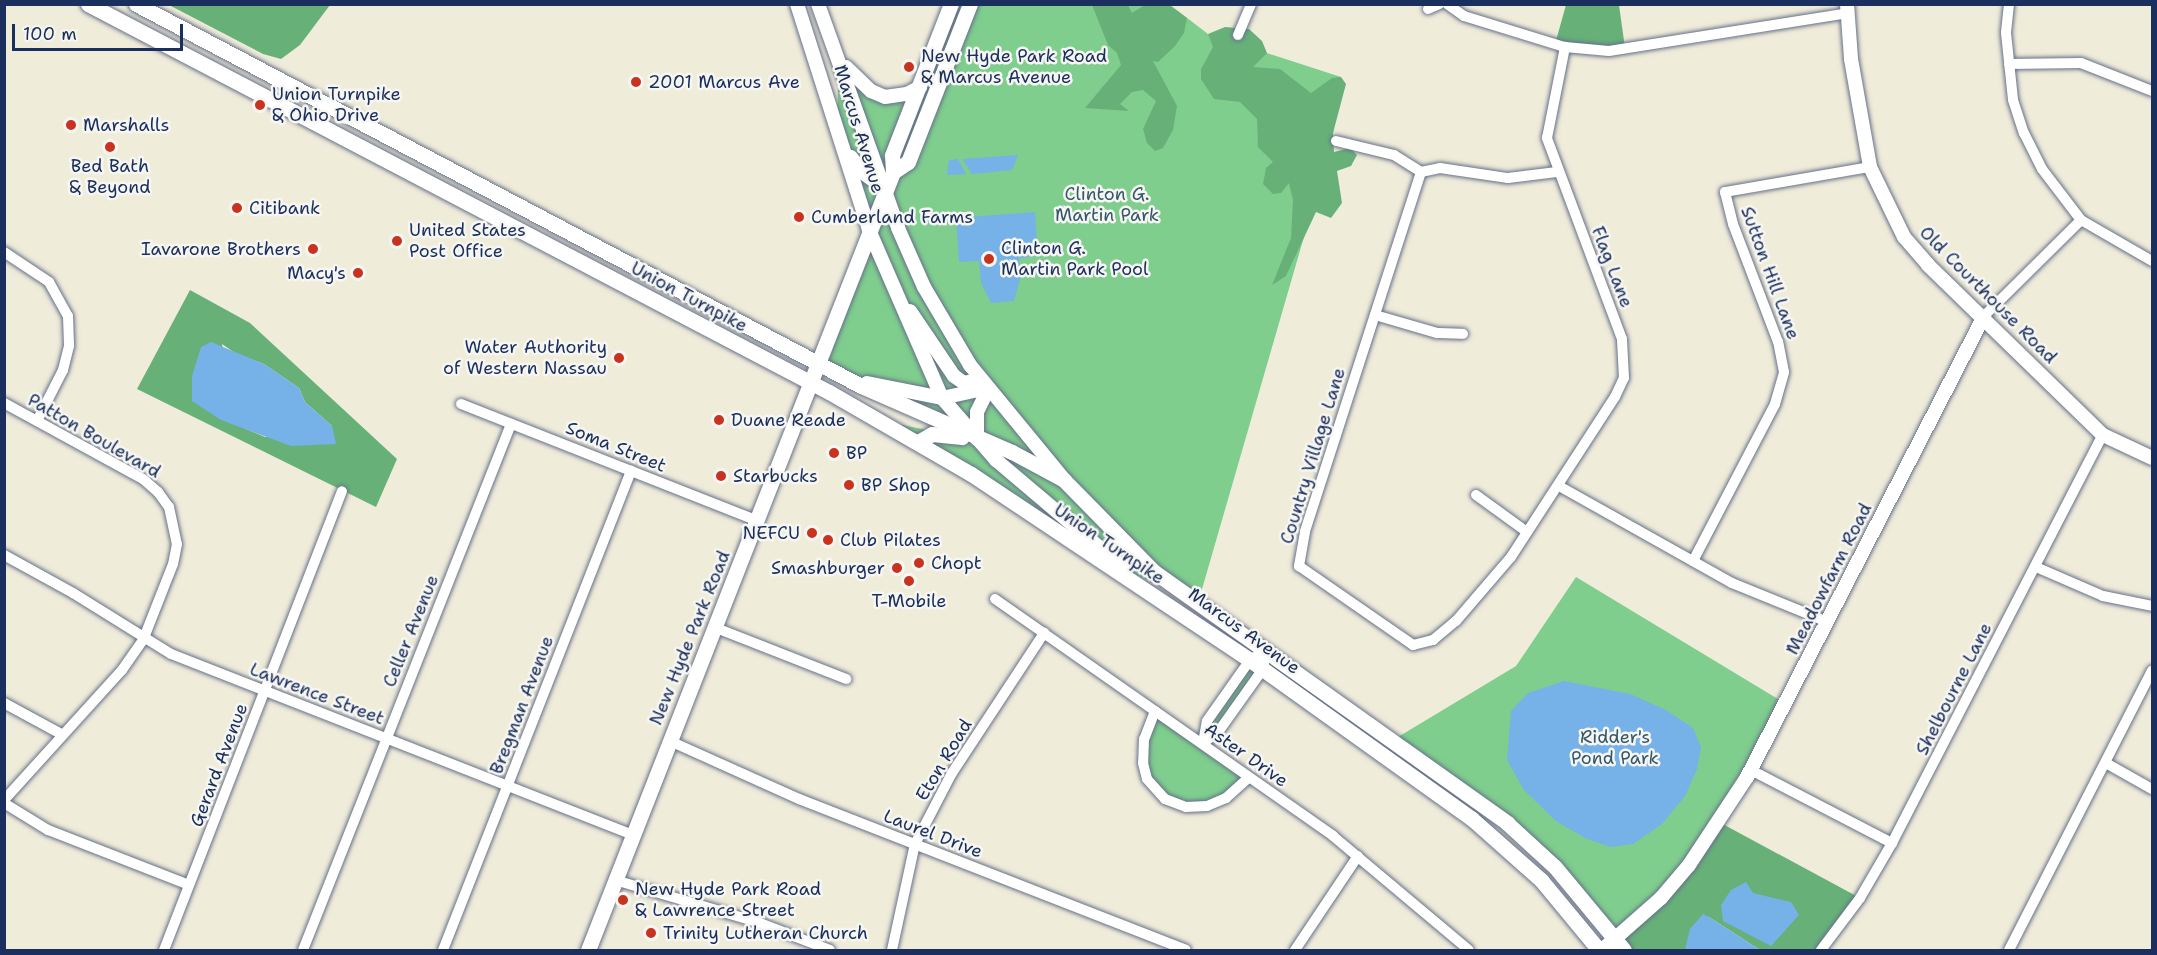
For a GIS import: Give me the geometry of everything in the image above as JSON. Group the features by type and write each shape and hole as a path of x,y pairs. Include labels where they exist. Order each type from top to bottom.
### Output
{"main road":[{"name":"Union Turnpike","path":"88,4 810,382 918,442 1256,665"},
{"name":"Union Turnpike","path":"136,4 845,377 977,439 1012,452 1064,480"},
{"name":"Marcus Avenue","path":"797,4 869,230 886,274 942,398 977,439 1107,555 1502,842 1555,895 1600,951"},
{"name":"Marcus Avenue","path":"818,4 898,228 924,287 984,384 1064,480 1153,570 1507,823 1549,861 1619,945"},
{"name":"New Hyde Park Road","path":"588,951 893,172 892,155 951,4"},
{"name":"New Hyde Park Road","path":"893,172 908,162 970,4"},
{"name":"Old Courthouse Road","path":"1848,9 1851,59 1870,167 1904,237 1928,265 1984,316 2103,435 2152,458"},
{"path":"838,55 852,75 885,97 907,94 920,87"},
{"path":"842,142 862,172 885,189"},
{"path":"886,274 954,376 964,383 984,384"},
{"name":"Meadowfarm Road","path":"1600,951 1619,945 1689,865 1751,770 1984,316"},
{"path":"845,377 942,398 984,384"},
{"path":"918,442 932,434 977,439 977,412 984,384"}],"street":[{"path":"1238,35 1251,4"},
{"path":"1428,9 1439,4"},
{"path":"1447,4 1464,16 1565,47 1609,51 1848,9"},
{"path":"2009,4 2009,64 2013,100 2024,133 2042,169 2081,220 2152,261"},
{"name":"Flag Lane","path":"1559,486 1615,397 1626,361 1616,323 1557,172 1546,128 1565,47"},
{"path":"2009,64 2081,63 2152,91"},
{"path":"289,110 299,90"},
{"path":"1336,141 1401,158 1420,172 1440,168 1508,178 1557,172"},
{"name":"Sutton Hill Lane","path":"1693,561 1775,404 1784,372 1778,342 1733,224 1725,192 1870,167"},
{"name":"Country Village Lane","path":"1420,172 1305,532 1299,566 1405,641 1423,644 1456,621 1482,593 1559,486"},
{"name":"Meadowfarm Road","path":"1984,316 2081,220"},
{"path":"4,252 49,282 68,316 69,346 63,370 37,421"},
{"path":"1374,315 1437,333 1463,334"},
{"name":"Patton Boulevard","path":"4,403 143,479 169,507 176,528 173,564 143,640 122,670 61,734 4,802"},
{"name":"Soma Street","path":"461,404 758,521"},
{"name":"Celler Avenue","path":"303,951 511,424"},
{"name":"Shelbourne Lane","path":"1821,951 1860,898 1892,843 2103,435"},
{"name":"Bregman Avenue","path":"443,951 631,471"},
{"path":"1559,486 1732,583 1828,622"},
{"name":"Gerard Avenue","path":"164,951 342,491"},
{"path":"1476,495 1527,532"},
{"name":"Lawrence Street","path":"4,555 74,593 143,640 632,836"},
{"path":"2036,567 2103,596 2152,606"},
{"name":"Aster Drive","path":"995,599 1203,743 1358,856 1469,951"},
{"path":"716,628 846,679"},
{"name":"Eton Road","path":"892,951 915,844 952,773 1044,633"},
{"path":"1203,743 1207,721 1256,665 1266,650"},
{"path":"2009,951 2152,671"},
{"path":"4,704 61,734"},
{"path":"1155,711 1144,739 1143,763 1148,778 1166,799 1186,807 1207,806 1226,798 1249,777"},
{"name":"Laurel Drive","path":"670,741 799,799 1186,951"},
{"path":"2106,763 2152,789"},
{"path":"1751,770 1892,843"},
{"path":"4,802 48,830 189,885"},
{"path":"1295,951 1358,856"},
{"path":"615,880 757,922 830,951"}],"green space":[{"name":"Clinton G. Martin Park","path":"1169,4 1208,34 1341,77 1332,140 1198,603 1140,561 1158,585 1132,573 1080,538 882,421 973,439 819,363 869,230 837,124 838,85 870,149 838,55 871,91 907,94 958,5"},
{"path":"169,5 330,5 300,45 281,59 263,54"},
{"path":"1092,5 1128,5 1132,13 1145,5 1169,5 1187,18 1184,33 1175,46 1158,62 1153,61 1177,106 1173,130 1163,148 1155,151 1147,143 1143,129 1156,101 1143,90 1132,92 1120,104 1129,111 1085,108 1121,65 1117,53 1108,45"},
{"path":"1566,5 1619,5 1625,48 1555,44"},
{"path":"1225,27 1249,29 1262,41 1267,53 1253,67 1280,69 1311,93 1332,78 1341,77 1346,84 1333,133 1334,152 1350,148 1357,155 1351,166 1337,171 1342,203 1331,218 1316,212 1286,276 1272,285 1291,238 1293,200 1289,183 1281,193 1273,194 1263,184 1266,168 1273,162 1258,147 1257,119 1240,102 1214,99 1201,79 1201,69 1213,47 1208,34"},
{"path":"190,290 250,323 397,459 376,507 137,389","holes":["222,344 235,353 264,364 299,388 305,402 332,426 265,437 239,426"]},
{"name":"Ridder's Pond Park","path":"1576,577 1786,704 1689,865 1615,939 1555,867 1393,740 1516,666"},
{"path":"1250,660 1263,669 1203,743 1207,721"},
{"path":"1155,711 1249,777 1207,806 1165,799 1143,763"},
{"path":"1719,822 1860,898 1821,950 1760,950 1709,917 1685,950 1624,950 1615,939 1661,898"}],"water":[{"path":"1018,155 1012,170 972,174 962,159"},
{"path":"958,159 966,174 947,175 949,160"},
{"name":"Clinton G. Martin Park Pool","path":"1035,212 1038,256 1019,258 1020,279 1014,301 991,303 981,283 979,261 959,262 956,218"},
{"path":"211,342 264,364 299,388 305,402 332,426 336,444 291,446 221,420 192,401 192,376 201,347"},
{"path":"1564,681 1630,694 1666,710 1693,728 1701,747 1697,769 1685,796 1662,824 1633,844 1610,847 1585,838 1556,821 1524,790 1507,760 1511,711 1528,693"},
{"path":"1746,882 1753,893 1791,902 1799,915 1771,946 1723,921 1721,905 1731,890"},
{"path":"1703,914 1760,950 1685,950 1690,929"}],"place":[{"name":"New Hyde Park Road & Marcus Avenue","path":"909,67"},
{"name":"2001 Marcus Ave","path":"636,82"},
{"name":"Union Turnpike & Ohio Drive","path":"260,105"},
{"name":"Marshalls","path":"71,125"},
{"name":"Bed Bath & Beyond","path":"110,147"},
{"name":"Citibank","path":"237,208"},
{"name":"Cumberland Farms","path":"799,217"},
{"name":"United States Post Office","path":"397,241"},
{"name":"Iavarone Brothers","path":"313,249"},
{"name":"Clinton G. Martin Park Pool","path":"989,259"},
{"name":"Macy's","path":"358,273"},
{"name":"Water Authority of Western Nassau","path":"619,358"},
{"name":"Duane Reade","path":"719,420"},
{"name":"BP","path":"834,453"},
{"name":"Starbucks","path":"721,476"},
{"name":"BP Shop","path":"849,485"},
{"name":"NEFCU","path":"812,533"},
{"name":"Club Pilates","path":"828,540"},
{"name":"Chopt","path":"919,563"},
{"name":"Smashburger","path":"897,568"},
{"name":"T-Mobile","path":"909,581"},
{"name":"New Hyde Park Road & Lawrence Street","path":"623,900"},
{"name":"Trinity Lutheran Church","path":"651,933"}]}
